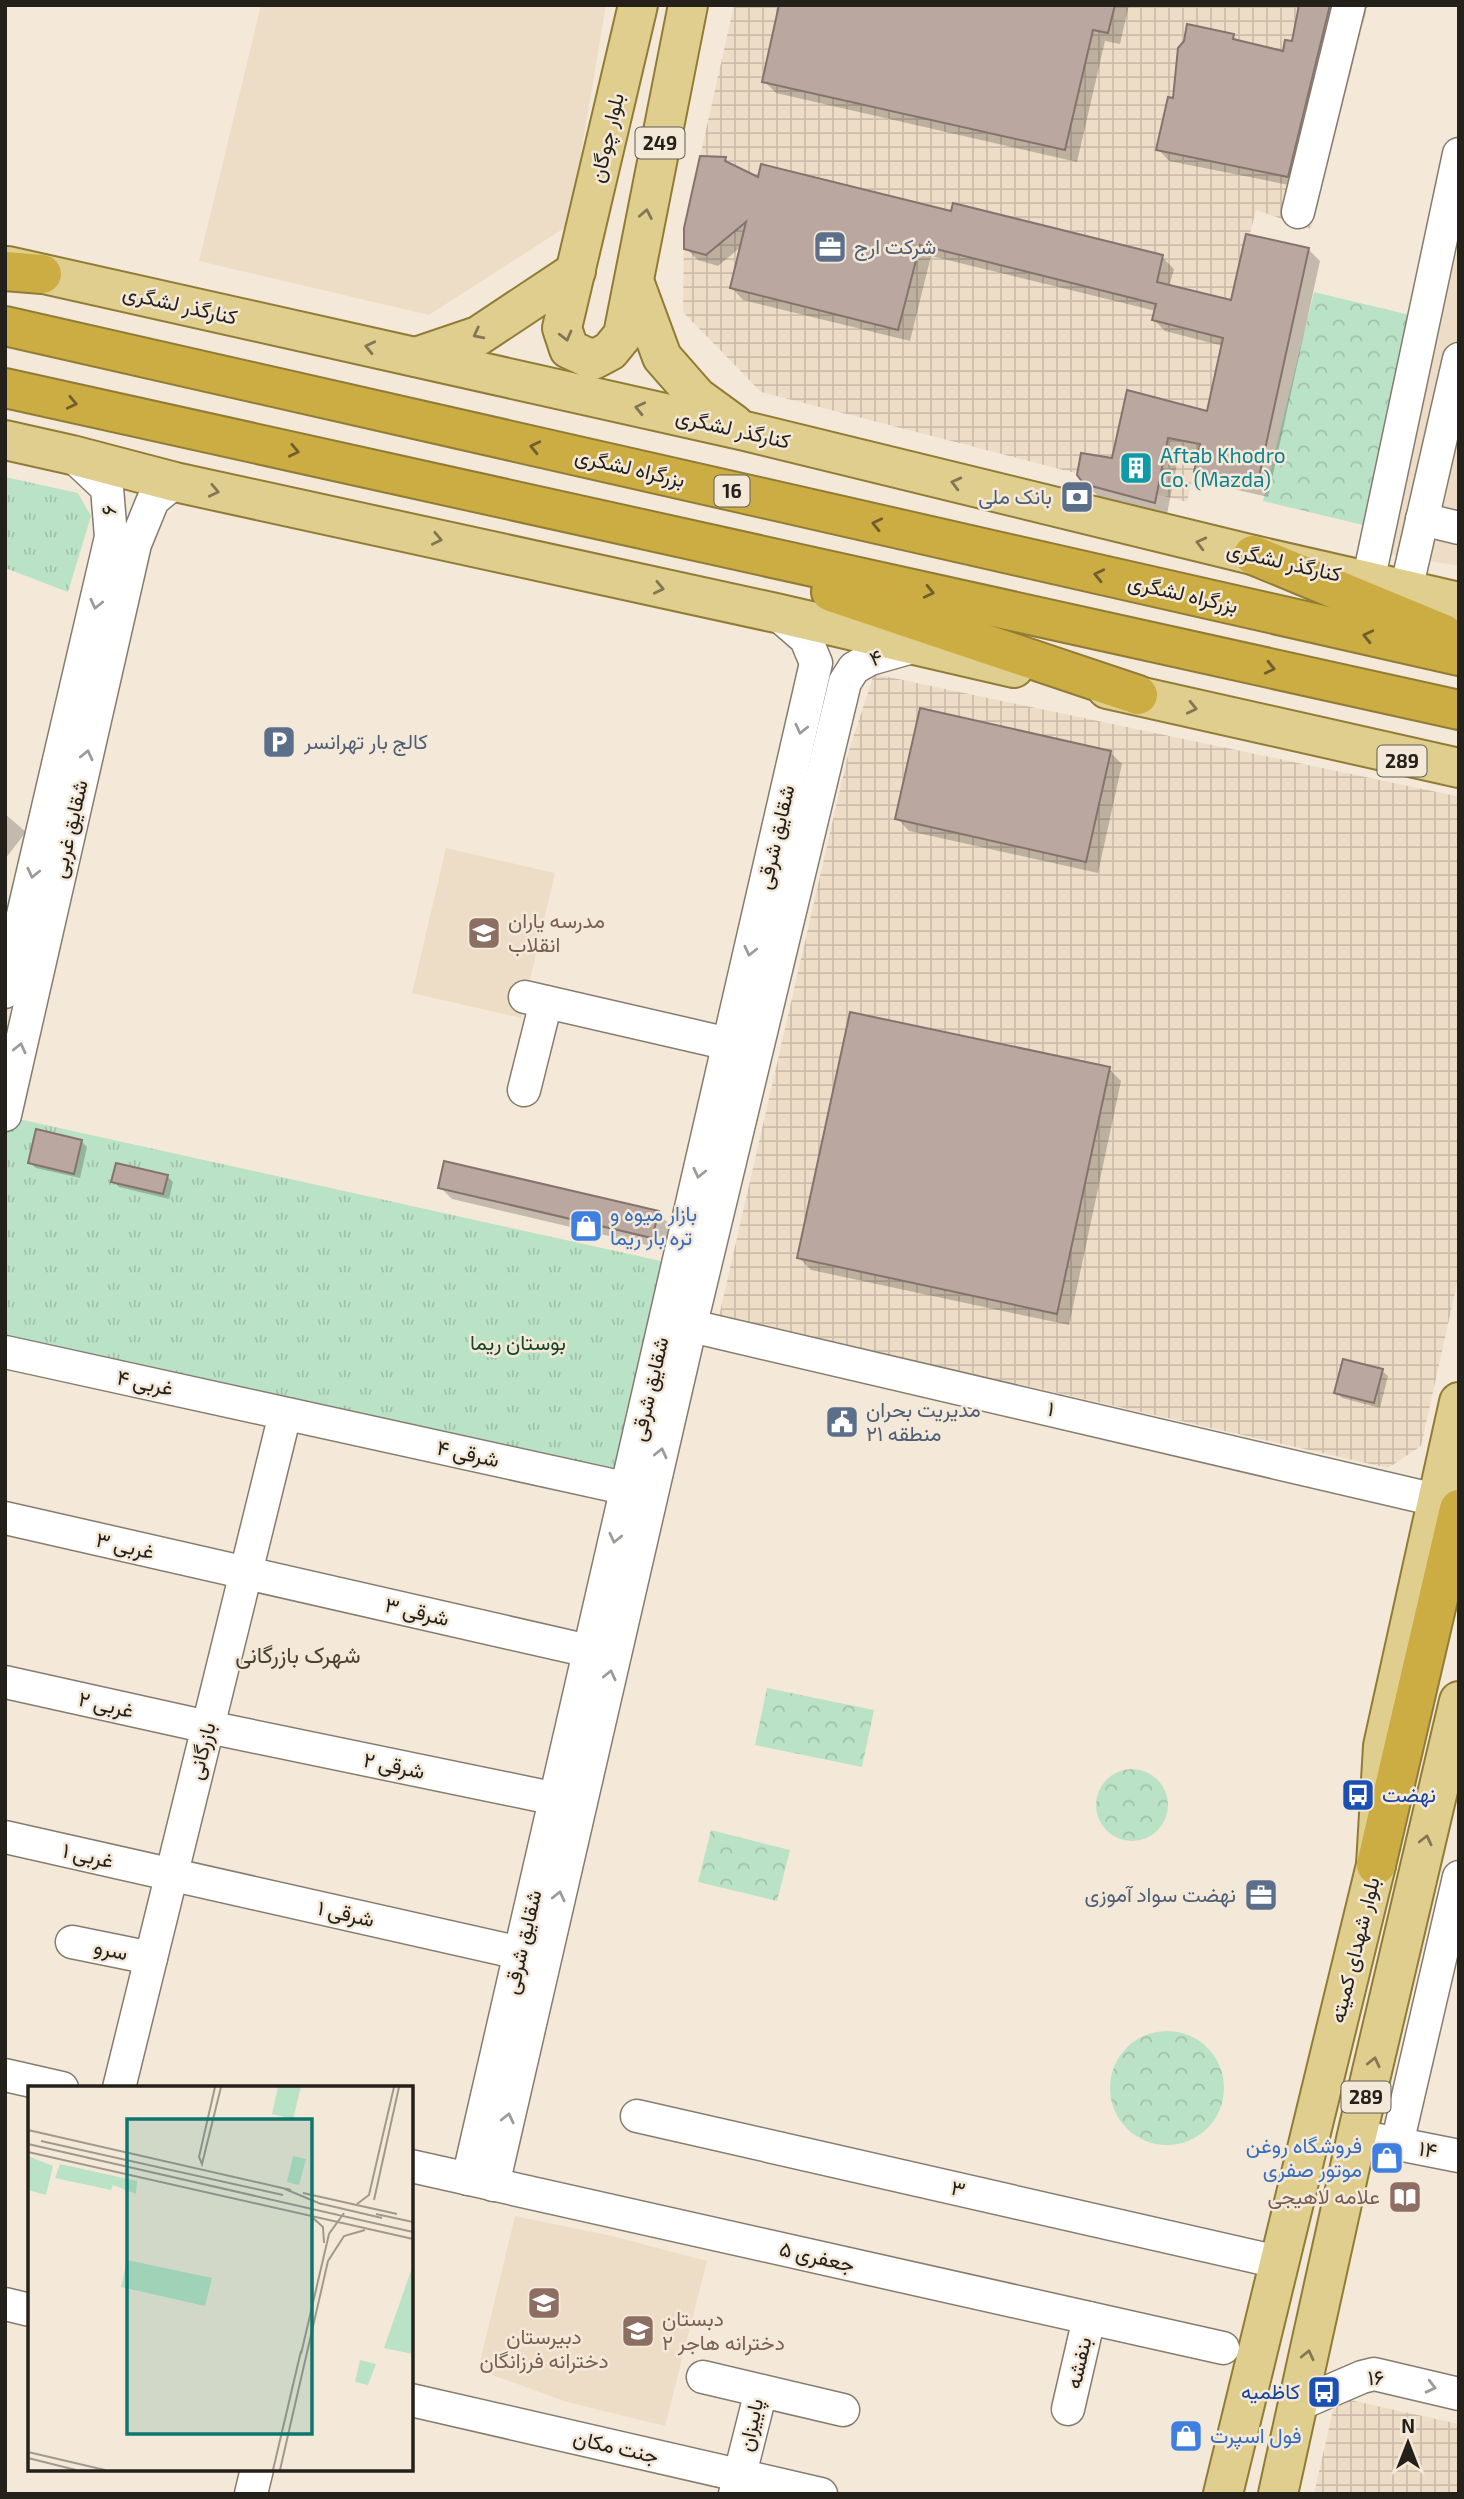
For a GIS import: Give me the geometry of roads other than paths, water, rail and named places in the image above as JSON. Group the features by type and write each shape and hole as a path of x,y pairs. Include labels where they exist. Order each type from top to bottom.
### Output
{"highway":[{"name":"بزرگراه لشگری","path":"5,326 1459,656"},
{"path":"5,388 1459,710"},
{"path":"623,524 1138,695"},
{"path":"1253,555 1459,641"},
{"path":"1376,1865 1447,1505"}],"main road":[{"name":"بلوار چوگان","path":"634,281 623,335 610,351 593,360 569,349 562,328 566,302 576,271 638,5"},
{"name":"249","path":"634,281 688,5"},
{"name":"کنارگذر لشگری","path":"5,266 24,273 745,431 1253,555 1459,602"},
{"path":"416,358 478,335 576,271"},
{"path":"634,281 662,356 697,397 745,431"},
{"path":"5,440 175,482 1459,768"},
{"name":"289","path":"1346,743 1459,779"},
{"path":"1447,1505 1459,1402"},
{"name":"بلوار شهدای کمیته","path":"1278,2494 1357,2136 1459,1701"},
{"name":"بلوار شهدای کمیته","path":"1223,2494 1376,1865"}],"street":[{"path":"1298,212 1349,5"},
{"path":"1368,582 1459,154"},
{"path":"1406,590 1459,359"},
{"name":"۶","path":"72,455 107,488 123,541"},
{"path":"123,541 153,500 175,482"},
{"path":"1422,519 1459,528"},
{"name":"شقایق غربی","path":"5,1115 55,836 123,541"},
{"name":"شقایق شرقی","path":"678,1322 729,1044 816,663 806,639 776,614"},
{"name":"۴","path":"845,682 854,668 870,659 916,646"},
{"name":"شقایق شرقی","path":"481,2182 678,1322 845,682"},
{"name":"شقایق غربی","path":"5,992 13,927 55,836"},
{"path":"524,1090 536,999 729,1044"},
{"name":"۱","path":"678,1322 1447,1505"},
{"name":"۴ غربی","path":"5,1352 285,1414"},
{"name":"۴ شرقی","path":"285,1414 639,1491"},
{"name":"بازرگانی","path":"119,2086 285,1414"},
{"name":"شقایق شرقی","path":"481,2182 520,1953 568,1802 589,1651 639,1491"},
{"name":"۳ غربی","path":"5,1518 246,1573"},
{"name":"۳ شرقی","path":"246,1573 589,1651"},
{"name":"۲ غربی","path":"5,1682 208,1727"},
{"name":"۲ شرقی","path":"208,1727 568,1802"},
{"name":"۱ غربی","path":"5,1837 171,1874"},
{"name":"۱ شرقی","path":"171,1874 520,1953"},
{"path":"1396,2144 1449,1961 1459,1877"},
{"name":"سرو","path":"72,1942 151,1958"},
{"path":"5,2075 53,2086"},
{"name":"۳","path":"637,2116 1278,2262"},
{"name":"۱۴","path":"1357,2136 1459,2156"},
{"name":"جعفری ۵","path":"413,2166 1223,2348"},
{"path":"5,2304 28,2310"},
{"name":"بنفشه","path":"1068,2409 1089,2318"},
{"name":"۱۶","path":"1297,2404 1374,2374 1459,2393"},
{"name":"پاییزان","path":"703,2377 761,2391 738,2484"},
{"path":"761,2391 843,2410"},
{"name":"جنت مکان","path":"413,2401 738,2484 821,2494"},
{"path":"251,2494 257,2471"}],"place":[{"name":"شرکت ارج","path":"830,247"},
{"name":"Aftab Khodro Co. (Mazda)","path":"1136,468"},
{"name":"بانک ملی","path":"1077,497"},
{"name":"کالج بار تهرانسر","path":"279,742"},
{"name":"مدرسه یاران انقلاب","path":"484,933"},
{"name":"بازار میوه و تره بار ریما","path":"586,1226"},
{"name":"مدیریت بحران منطقه ۲۱","path":"842,1422"},
{"name":"نهضت","path":"1358,1795"},
{"name":"نهضت سواد آموزی","path":"1261,1895"},
{"name":"فروشگاه روغن موتور صفری","path":"1387,2158"},
{"name":"علامه لاهیجی","path":"1405,2197"},
{"name":"دبیرستان دخترانه فرزانگان","path":"544,2303"},
{"name":"دبستان دخترانه هاجر ۲","path":"638,2331"},
{"name":"کاظمیه","path":"1324,2392"},
{"name":"فول اسپرت","path":"1186,2436"}],"district":[{"name":"شهرک بازرگانی","path":"298,1655"}],"park label":[{"name":"بوستان ریما","path":"518,1343"}]}
